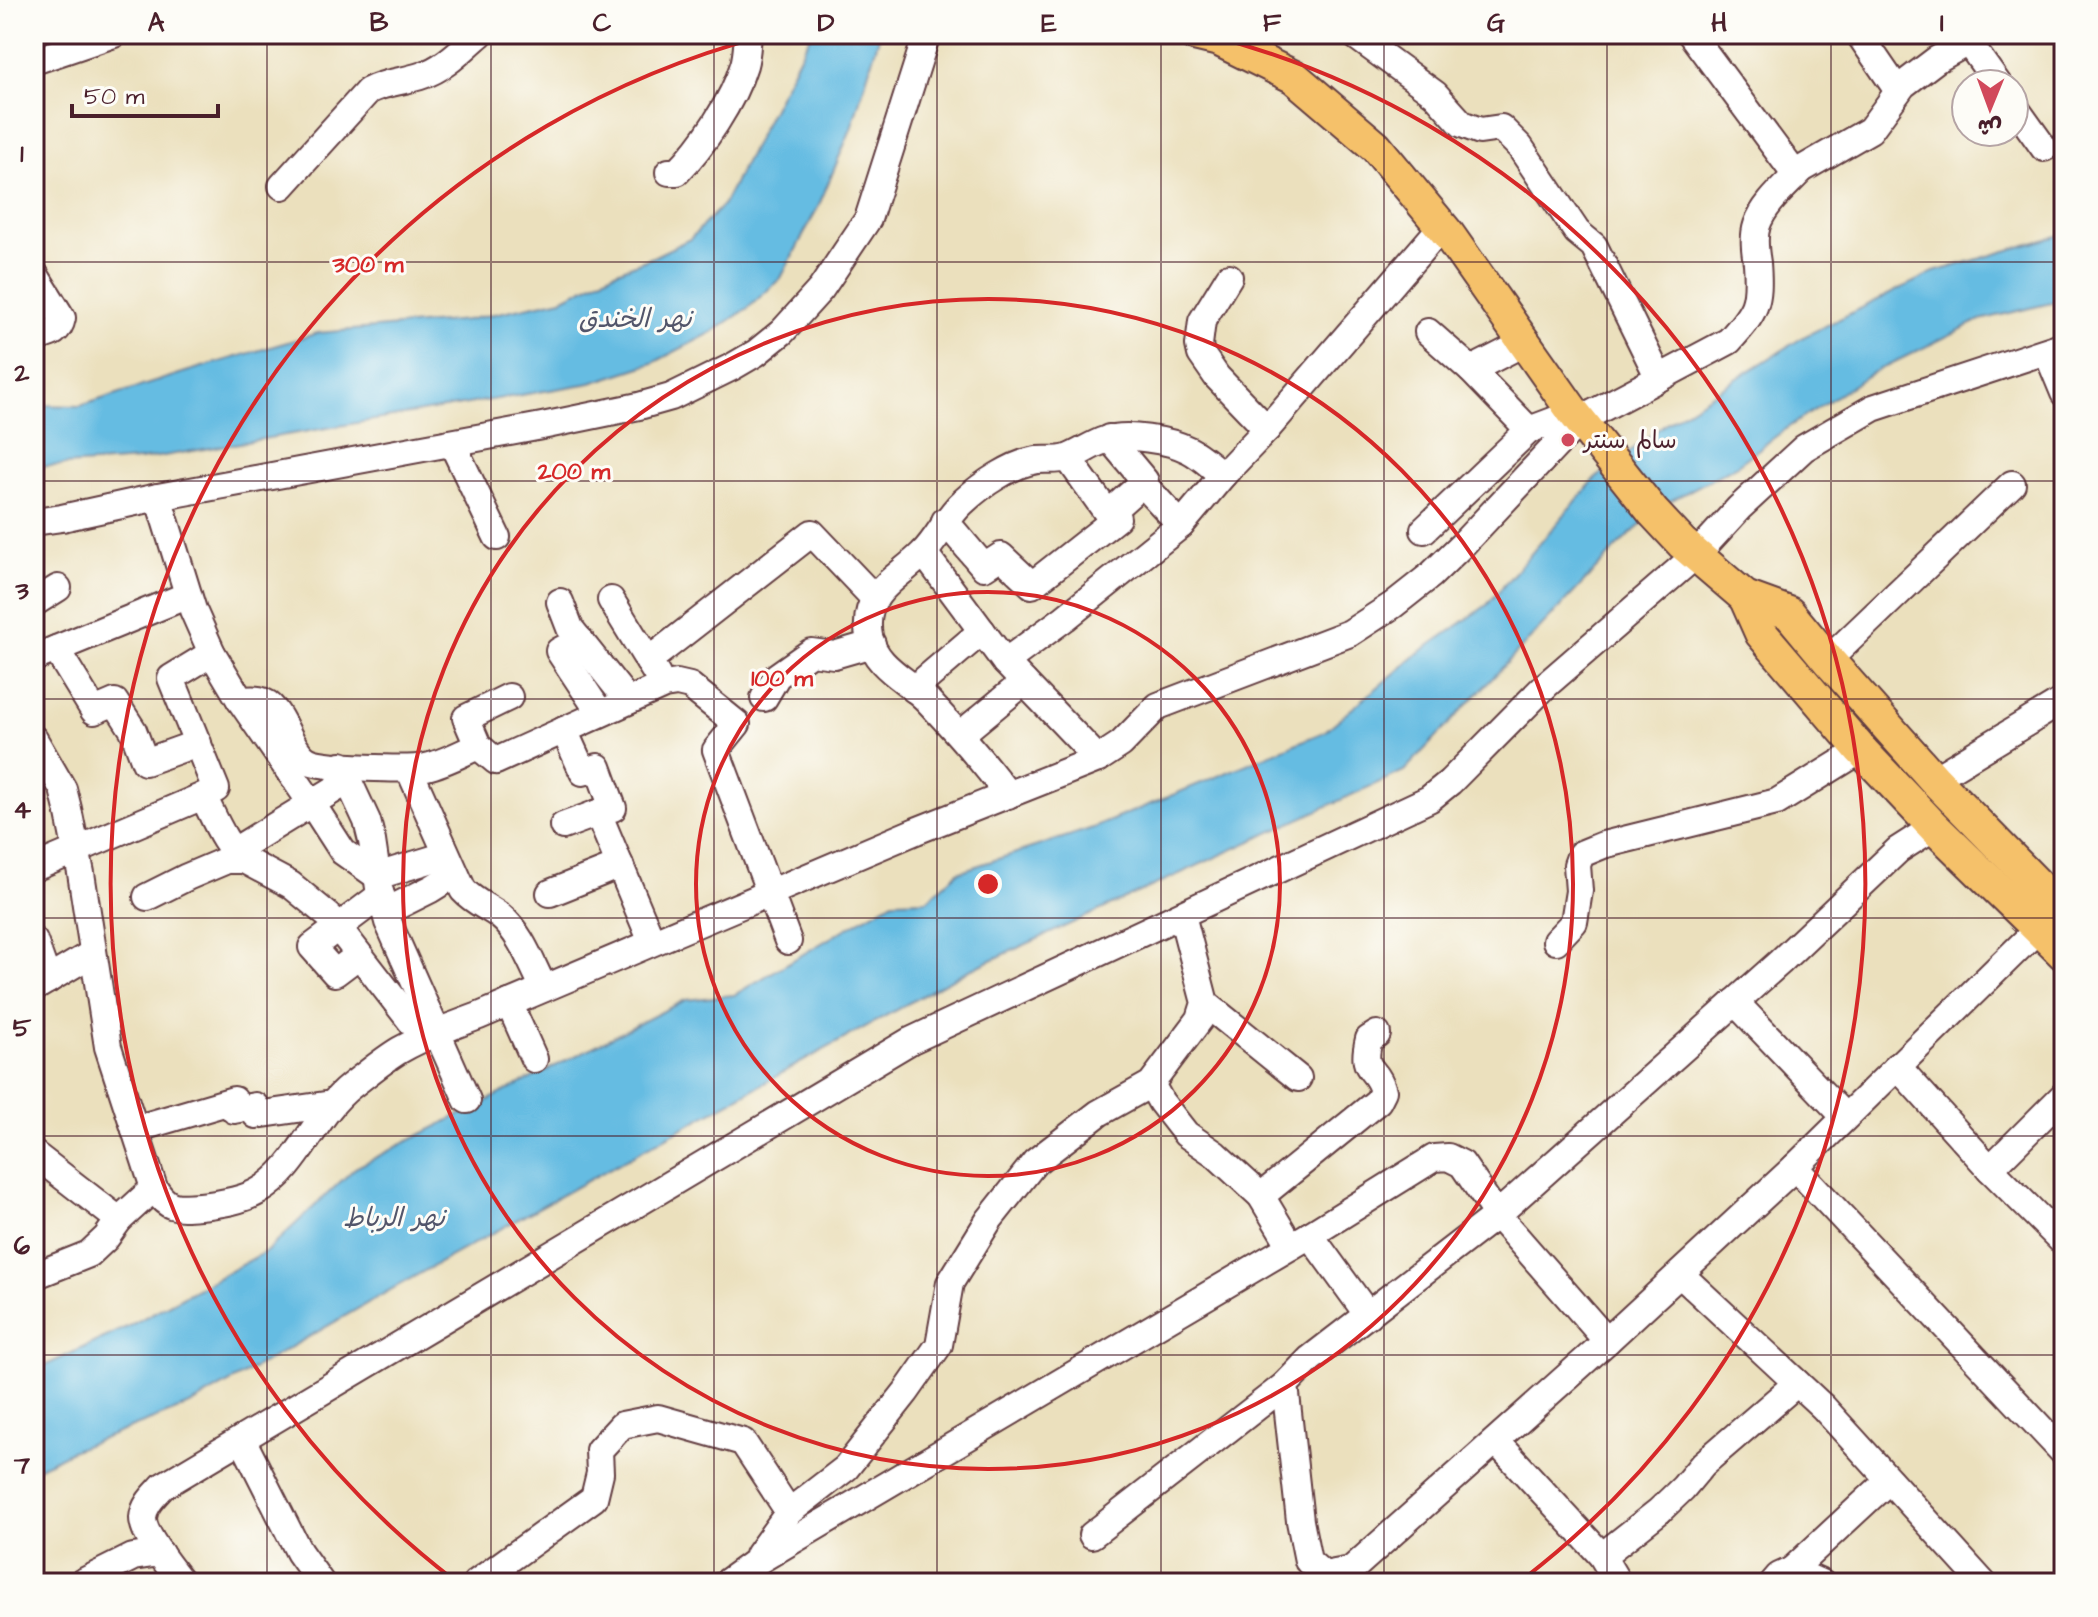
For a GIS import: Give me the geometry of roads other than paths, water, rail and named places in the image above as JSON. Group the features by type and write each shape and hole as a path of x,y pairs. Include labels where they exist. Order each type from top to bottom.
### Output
{"main road":[{"path":"1212,36 1294,77 1376,147 1442,226 1581,421 1653,512 1689,549 1745,597 1789,613 1934,779 2051,920 2064,954"},
{"path":"1745,597 1761,633 1861,750 1934,827 2051,920"}],"street":[{"path":"34,61 114,34"},
{"path":"282,186 368,91 387,82 417,77 435,70 480,34"},
{"path":"669,172 677,172 691,158 732,95 744,64 748,34"},
{"path":"34,522 639,406 671,397 756,353 782,332 821,289 868,219 927,34"},
{"path":"1353,34 1435,94 1462,124 1480,131 1501,128 1520,147 1577,232 1594,246 1659,378"},
{"path":"1691,34 1789,166 1794,171 1800,171"},
{"path":"1859,34 1898,91"},
{"path":"37,754 63,789 76,849 108,1047 154,1188 162,1201 170,1206 186,1207 225,1203 258,1192 279,1174 332,1104 348,1088 400,1050 769,893 1098,759 1121,744 1158,706 1350,633 1431,575 1581,421 1729,341 1747,321 1756,305 1757,225 1766,209 1800,171 1870,130 1898,91 1936,60 1971,38 1989,68"},
{"path":"2030,128 2044,148"},
{"path":"1005,662 1181,525 1223,475 1390,298 1442,226"},
{"path":"34,273 62,318 56,332 34,338"},
{"path":"1229,277 1202,321 1199,345 1208,365 1267,429"},
{"path":"1428,332 1471,370 1529,430"},
{"path":"1471,370 1524,343"},
{"path":"182,1583 160,1553 143,1521 148,1502 163,1486 910,1041 1429,799 1689,549 1804,448 1873,408 2055,349 2064,393"},
{"path":"1424,530 1529,430 1581,421"},
{"path":"1008,795 960,735 926,699 884,665 874,651 868,621 878,592 924,553 945,521 964,500 1004,472 1035,460 1068,458 1109,438 1140,438 1189,450 1223,475"},
{"path":"945,521 984,567 1001,556 1032,585 1114,515 1145,481 1109,438"},
{"path":"452,443 497,537"},
{"path":"1068,458 1108,514 1114,515 1147,552"},
{"path":"1142,483 1181,525"},
{"path":"1828,660 2012,484"},
{"path":"158,497 188,595 212,653 240,700 343,852 381,894"},
{"path":"648,661 812,533 875,599"},
{"path":"924,553 1005,662 1098,759"},
{"path":"34,603 58,588"},
{"path":"188,595 45,653 94,711 115,702 133,730 145,762 198,743"},
{"path":"611,600 664,685"},
{"path":"560,602 570,628 628,701"},
{"path":"914,689 982,631"},
{"path":"580,640 559,651 600,713"},
{"path":"764,698 777,676 811,652 834,655 872,644"},
{"path":"34,868 216,789 171,678 212,653"},
{"path":"960,735 1024,682"},
{"path":"509,697 466,718 478,746 496,761 664,685 677,683 690,686 737,724 716,750 788,941"},
{"path":"240,700 263,701 275,712 295,747 309,761 344,773 425,767 478,746"},
{"path":"1934,779 2064,700"},
{"path":"563,826 613,808 598,767 583,772 564,730"},
{"path":"1556,941 1574,922 1579,891 1577,865 1581,854 1603,845 1777,802 1861,750"},
{"path":"409,769 463,890 509,925 544,988"},
{"path":"147,897 239,856 312,804 344,773"},
{"path":"344,773 367,821 388,922 431,1035 467,1100"},
{"path":"203,796 239,856 291,885 312,901 338,926 359,955 431,1035"},
{"path":"598,813 652,942"},
{"path":"1092,1535 1285,1385 1310,1359 1497,1215 1780,962 1898,850 1934,827"},
{"path":"381,894 431,889 451,864"},
{"path":"338,926 381,894 451,864"},
{"path":"550,893 620,865"},
{"path":"751,1565 789,1512 846,1468 906,1392 939,1345 950,1283 989,1220 1035,1162 1099,1113 1151,1084 1200,1019 1205,1003 1182,915"},
{"path":"1285,1385 1300,1521 1308,1561 1324,1575 1351,1570 1680,1274 2051,920"},
{"path":"34,941 41,984 93,953"},
{"path":"1735,1002 1845,1117"},
{"path":"509,1003 534,1059"},
{"path":"1205,1003 1298,1078"},
{"path":"1261,1196 1378,1101 1383,1091 1380,1081 1365,1064 1369,1039 1377,1034"},
{"path":"1897,1066 1990,1169 2064,1243"},
{"path":"1151,1084 1186,1134 1215,1154 1261,1196 1368,1315"},
{"path":"1990,1169 2064,1095"},
{"path":"135,1129 234,1100 234,1110 255,1106 256,1115 332,1104"},
{"path":"34,1154 119,1220"},
{"path":"726,1583 751,1565 1301,1241 1434,1158 1448,1157 1462,1164 1497,1215 1607,1341"},
{"path":"1795,1167 2064,1453"},
{"path":"34,1276 89,1254 119,1220 154,1188"},
{"path":"1680,1274 1823,1407 1983,1583"},
{"path":"1602,1556 1659,1511 1703,1464 1797,1383"},
{"path":"476,1583 594,1498 600,1473 599,1450 622,1425 658,1418 743,1442 789,1512"},
{"path":"242,1439 299,1552 321,1583"},
{"path":"1496,1441 1602,1556 1618,1583"},
{"path":"1782,1577 1889,1480"},
{"path":"81,1583 133,1557 160,1553"},
{"path":"1782,1577 1821,1583"}],"water":[{"name":"نهر الخندق","path":"811,34 880,34 851,129 819,205 781,278 748,308 711,333 653,363 591,383 140,460 34,467 34,405 80,406 318,333 467,320 562,299 690,239 723,205"},
{"name":"نهر الرباط","path":"2064,234 2064,300 1980,320 1870,374 1787,428 1736,466 1668,502 1627,537 1404,771 961,974 397,1286 192,1404 71,1451 34,1470 34,1371 127,1327 267,1251 355,1168 685,1000 734,995 893,901 927,900 958,872 1093,828 1324,732 1420,652 1487,605 1595,479 1666,423 1805,336 1934,272"}],"place":[{"name":"سالم سنتر","path":"1568,440"}]}
